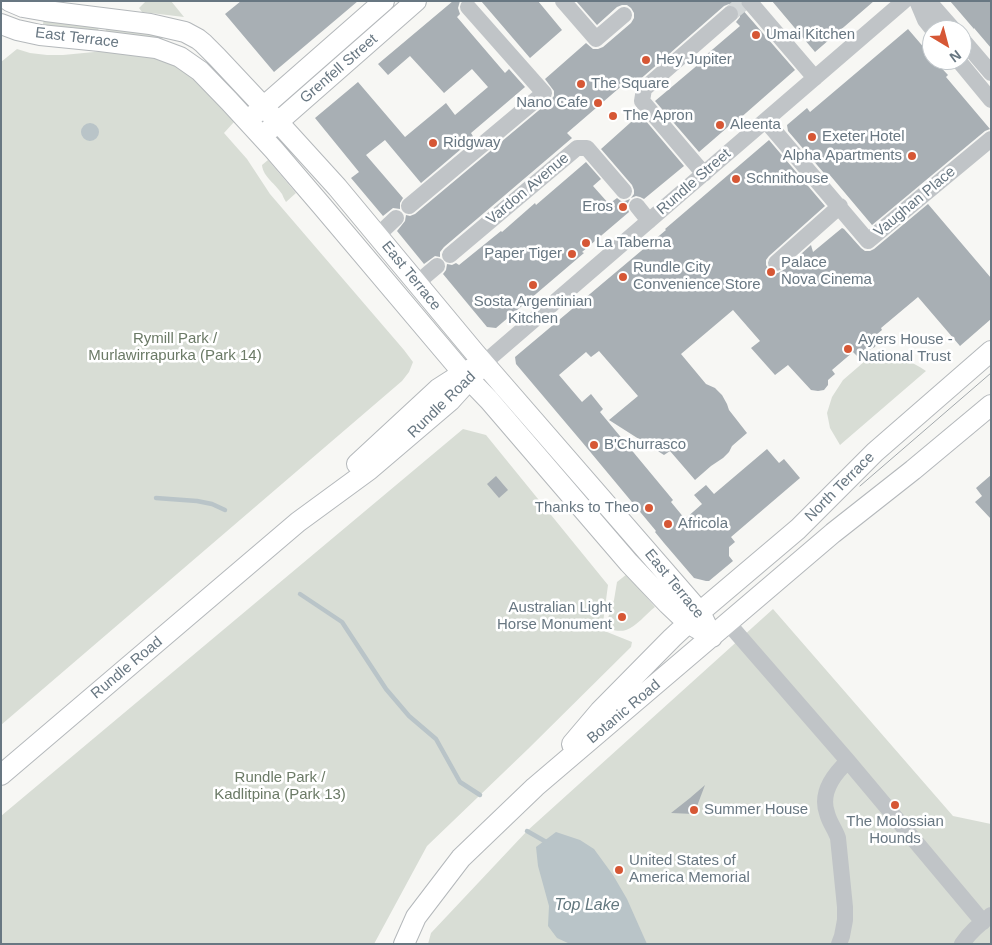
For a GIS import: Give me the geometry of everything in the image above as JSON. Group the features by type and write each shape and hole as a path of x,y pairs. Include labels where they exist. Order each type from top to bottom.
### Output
{"main road":[{"name":"East Terrace","path":"9,1 31,9 150,24 185,32 198,39 337,187 484,363 616,515 694,618 712,637"},
{"name":"Grenfell Street","path":"248,122 384,1"},
{"name":"Grenfell Street","path":"262,137 407,4"},
{"name":"East Terrace","path":"1,24 40,35 156,48 180,57 200,72 262,137 599,530 668,604 694,618"},
{"path":"363,255 378,235"},
{"path":"403,302 417,284"},
{"name":"North Terrace","path":"694,618 798,529 875,452 991,351"},
{"name":"Rundle Road","path":"1,775 298,522 369,470 443,408 466,377 484,363"},
{"name":"North Terrace","path":"712,637 833,533 991,405"},
{"path":"599,530 616,515"},
{"name":"Botanic Road","path":"535,787 600,711 694,618"},
{"name":"Botanic Road","path":"404,944 416,917 461,858 535,787 712,637"}],"street":[{"path":"563,1 596,39 624,16"},
{"name":"Rundle Street","path":"484,363 904,1"},
{"path":"917,1 925,20"},
{"path":"927,1 946,20"},
{"path":"746,2 815,78"},
{"path":"409,206 544,93 468,7"},
{"path":"704,174 642,100 644,89 730,14"},
{"path":"972,51 991,73"},
{"path":"966,70 991,100"},
{"name":"Vaughan Place","path":"766,120 868,241 991,139"},
{"name":"Vardon Avenue","path":"450,255 577,148 587,148 624,192"},
{"path":"637,206 649,221"},
{"path":"776,262 840,206"},
{"path":"378,235 396,218"},
{"path":"417,284 437,266"},
{"path":"728,623 980,915 962,944"},
{"path":"839,944 844,928 845,907 838,838 825,806 830,783 848,761"}],"green space":[{"path":"146,1 171,1 184,17 142,12 139,8"},
{"path":"44,18 99,25 98,33 64,30 43,24"},
{"path":"107,26 163,36 162,41 105,33"},
{"name":"Rymill Park / Murlawirrapurka (Park 14)","path":"17,49 47,55 115,50 166,60 186,70 234,122 224,133 247,159 270,194 413,362 409,372 402,381 1,725 1,62"},
{"path":"268,160 296,193 286,202 263,169 262,165"},
{"path":"883,355 906,360 926,371 840,445 830,428 827,413 832,397 843,380 865,361"},
{"name":"Rundle Park / Kadlitpina (Park 13)","path":"463,429 486,435 608,585 602,630 632,642 631,647 427,846 374,944 1,944 1,816"},
{"path":"627,574 655,607 638,623 626,630 617,631 609,629 606,624 614,600 617,582"},
{"path":"773,609 953,816 991,824 991,944 428,944 431,933 527,831"}],"water":[{"path":"86,123 94,123 99,128 97,139 86,141 81,136 81,128"},
{"name":"Top Lake","path":"556,832 580,840 594,849 613,875 627,899 647,944 570,944 557,938 548,926 549,906 538,866 536,847"}],"building":[{"path":"241,1 358,1 274,72 225,14"},
{"path":"453,1 460,1 458,8 460,14 457,17 505,73 509,69 525,87 471,133 474,138 421,183 385,140 366,155 403,198 400,203 400,209 393,208 383,216 351,178 359,172 315,118 358,82 405,137 446,103 455,115 488,87 472,69 444,93 410,56 388,75 378,64"},
{"path":"481,1 538,1 562,30 530,58"},
{"path":"576,1 738,1 741,8 795,70 699,152 655,101 740,26 736,22 740,17 738,8 733,4 724,6 637,82 632,77 567,133 572,138 444,247 440,252 440,257 435,256 424,264 397,231 405,221 406,215 415,214 550,101 554,96 554,91 545,79 586,43 593,49 603,47 631,23 634,18 631,8 627,5 622,5 617,7 597,25"},
{"path":"772,1 874,1 815,52"},
{"path":"950,1 991,1 991,48 972,27 972,20 966,20"},
{"path":"908,29 922,45 922,70 943,70 948,75 946,77 990,129 985,131 872,225 829,174 829,179 788,131 787,125 807,108 810,112"},
{"path":"640,114 684,166 644,199 636,196 631,198 634,194 632,185 601,149"},
{"path":"769,140 825,206 769,256 766,260 766,265 769,270 773,273 782,271 811,245 813,252 842,228 861,248 865,251 870,251 928,204 991,278 991,319 960,346 918,297 881,328 882,330 876,335 875,347 864,350 857,356 853,352 832,370 835,374 828,380 828,385 824,390 818,391 811,390 788,365 775,375 751,348 760,341 733,310 681,354 706,384 715,388 722,395 729,410 747,433 732,446 723,458 695,480 670,451 664,455 609,420 638,396 599,351 591,357 586,352 559,375 582,402 591,394 603,409 600,412 673,500 671,502 685,519 702,504 694,495 706,485 714,494 767,449 779,463 784,459 800,478 731,537 735,542 729,547 729,556 733,561 709,581 706,581 694,578 664,543 516,364 515,357 666,230"},
{"path":"586,162 601,179 593,186 609,204 617,198 621,201 630,199 627,207 629,212 496,328 487,327 443,274 447,264 452,265 456,263 459,265 502,232 535,203 536,205"},
{"path":"991,475 991,519 975,502 982,496 976,488"},
{"path":"496,476 508,490 499,498 487,484"},
{"path":"705,785 694,814 671,813 690,798"}],"waterway":[{"path":"156,498 197,501 212,504 225,510"},
{"path":"300,594 342,622 386,689 409,716 436,739 460,782 480,795"},
{"path":"527,831 548,843"}],"tunnel":[{"path":"730,14 743,3"}],"tram line":[{"path":"860,486 991,373"}],"place":[{"name":"Umai Kitchen","path":"756,35"},
{"name":"Hey Jupiter","path":"646,60"},
{"name":"The Square","path":"581,84"},
{"name":"Nano Cafe","path":"598,103"},
{"name":"The Apron","path":"613,116"},
{"name":"Aleenta","path":"720,125"},
{"name":"Exeter Hotel","path":"812,137"},
{"name":"Ridgway","path":"433,143"},
{"name":"Alpha Apartments","path":"912,156"},
{"name":"Schnithouse","path":"736,179"},
{"name":"Eros","path":"623,207"},
{"name":"La Taberna","path":"586,243"},
{"name":"Paper Tiger","path":"572,254"},
{"name":"Palace Nova Cinema","path":"771,272"},
{"name":"Rundle City Convenience Store","path":"623,277"},
{"name":"Sosta Argentinian Kitchen","path":"533,285"},
{"name":"Ayers House - National Trust","path":"848,349"},
{"name":"B'Churrasco","path":"594,445"},
{"name":"Thanks to Theo","path":"649,508"},
{"name":"Africola","path":"668,524"},
{"name":"Australian Light Horse Monument","path":"622,617"},
{"name":"The Molossian Hounds","path":"895,805"},
{"name":"Summer House","path":"694,810"},
{"name":"United States of America Memorial","path":"619,870"}]}
